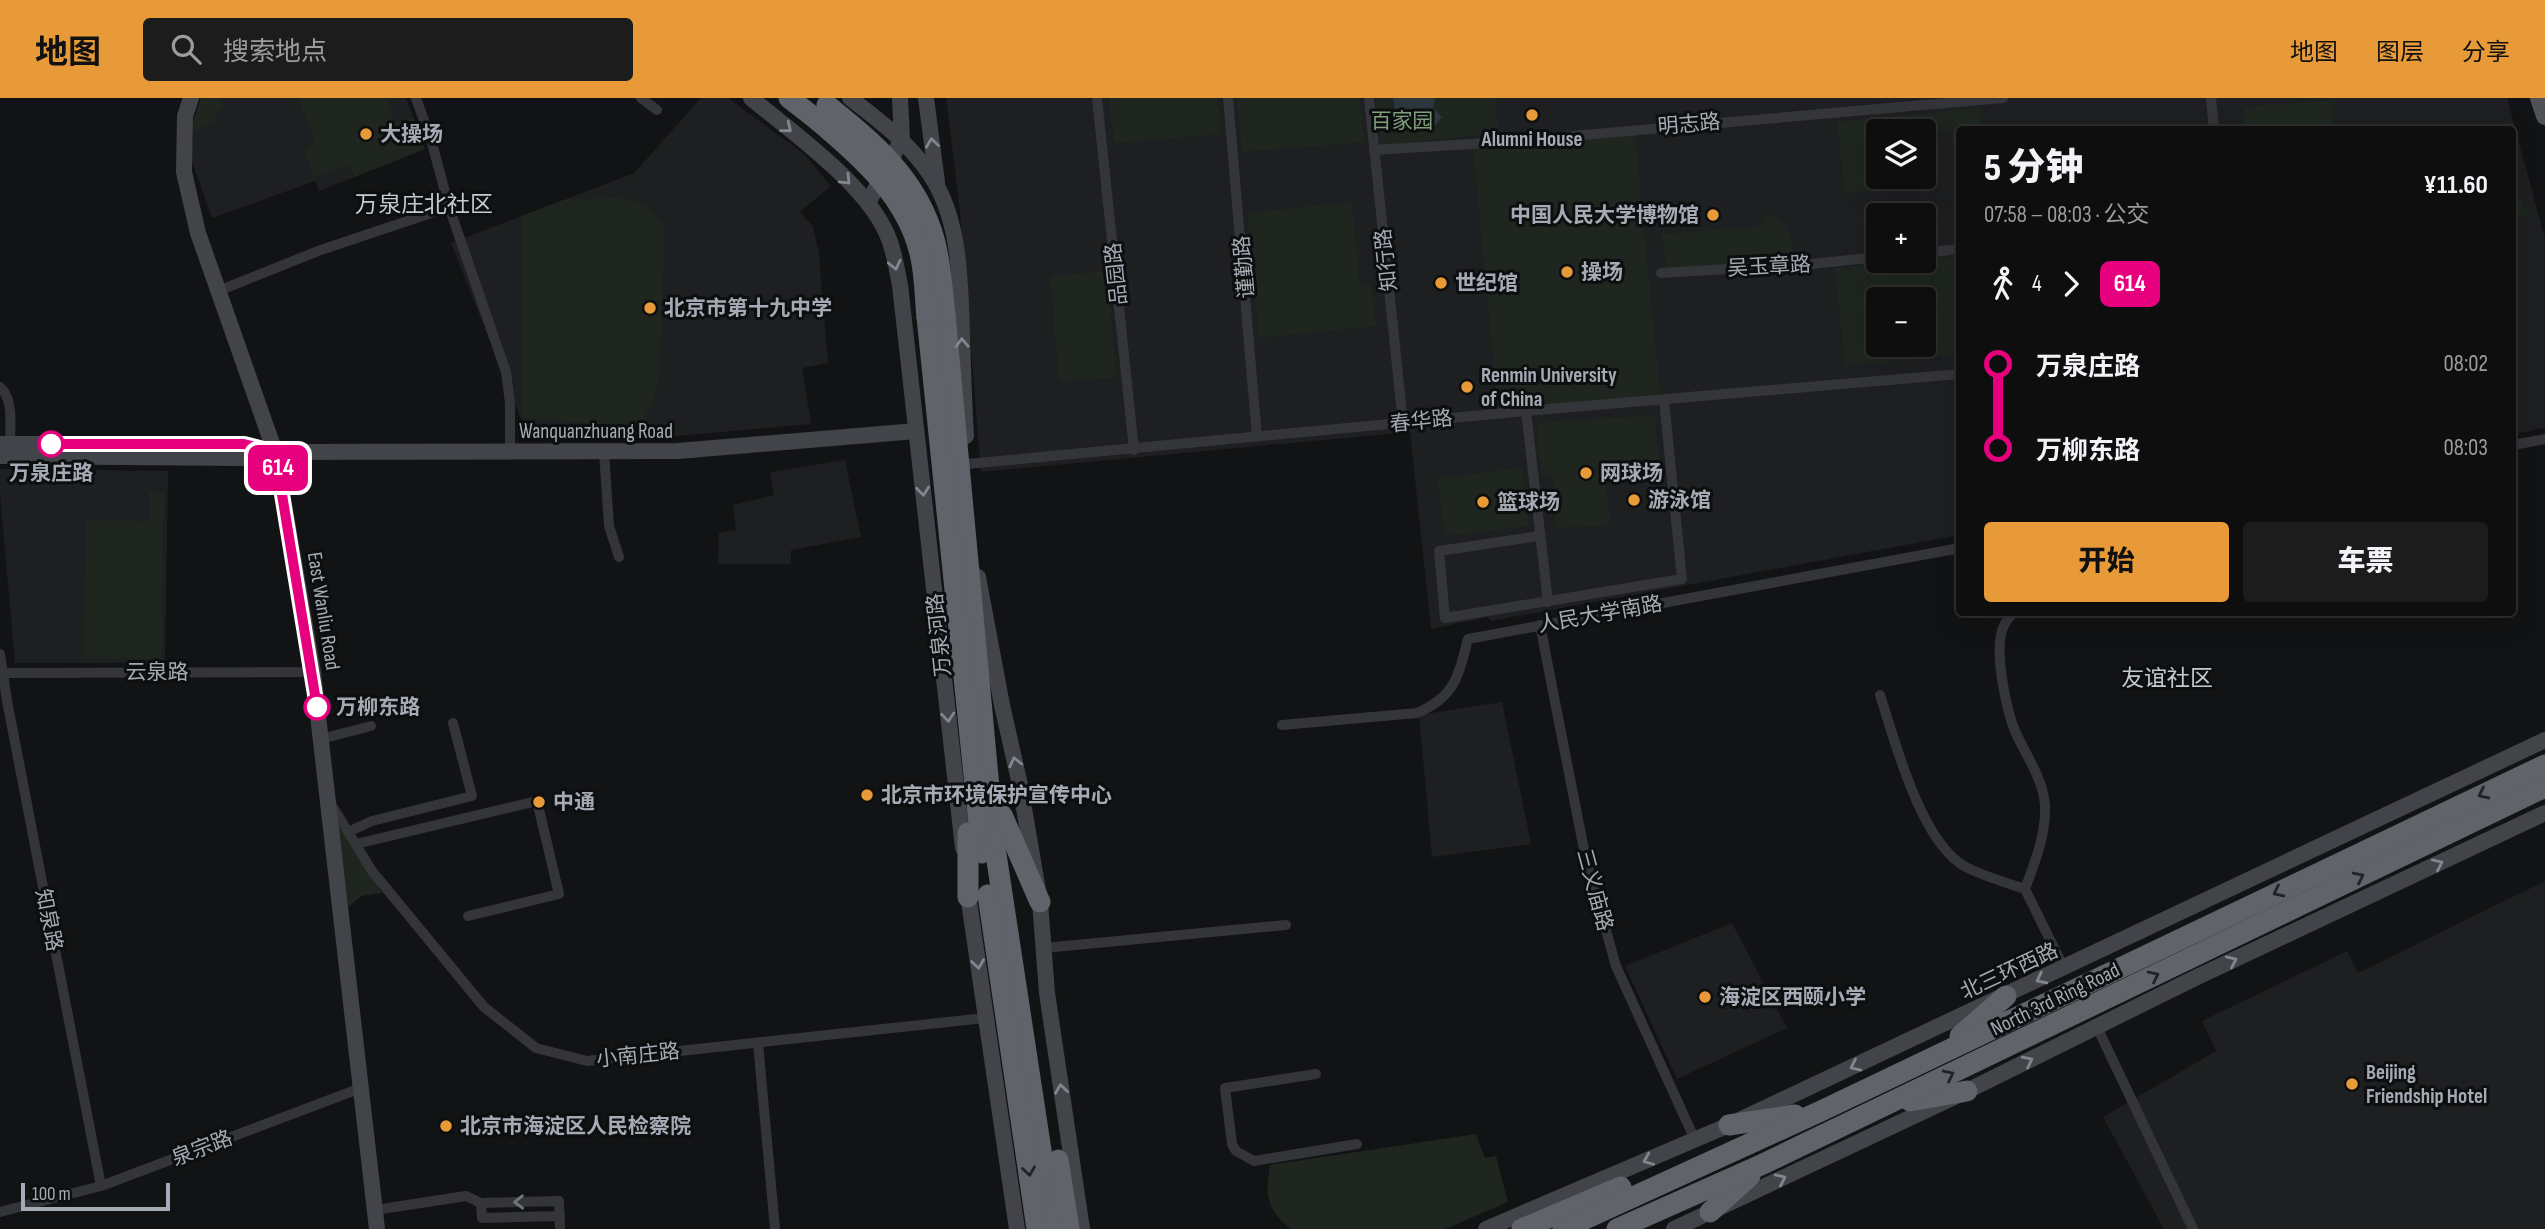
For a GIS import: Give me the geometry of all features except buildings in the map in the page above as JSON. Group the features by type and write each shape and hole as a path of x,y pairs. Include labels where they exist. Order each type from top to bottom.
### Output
{"highway":[{"name":"万泉河路","path":"789,98 821,107 888,157 917,197 939,258 936,316 977,735 994,841 1068,1227"},
{"name":"万泉河路","path":"977,735 980,844 1037,1229"},
{"path":"977,735 1002,815 1040,902"},
{"path":"968,897 977,735"},
{"name":"North 3rd Ring Road","path":"1563,1229 1821,1111 2545,765"},
{"name":"North 3rd Ring Road","path":"1617,1229 1763,1164 2545,788"},
{"path":"1002,815 1068,1227"},
{"path":"1940,1054 2006,996"},
{"path":"1888,1104 1967,1091"},
{"path":"1729,1125 1821,1111"},
{"path":"1522,1229 1674,1165 1752,1143"},
{"path":"1710,1212 1763,1164"}],"main road":[{"path":"2539,98 2545,116"}],"street":[{"name":"East Wanliu Road","path":"191,98 185,116 184,172 198,233 275,452 313,672 377,1229"},
{"path":"416,98 432,143 449,207 506,372 510,403 510,452"},
{"path":"641,98 657,110"},
{"name":"万泉河路","path":"751,98 817,152 868,203 890,240 900,285 968,897 1017,1229"},
{"path":"868,203 902,139 900,98"},
{"path":"926,98 938,188"},
{"name":"品园路","path":"1097,98 1134,450"},
{"name":"谨勤路","path":"1228,98 1257,437"},
{"name":"知行路","path":"1369,98 1403,423"},
{"name":"明志路","path":"1374,150 1504,142 2003,98"},
{"path":"2211,98 2214,126"},
{"path":"817,152 856,99 902,139 926,168 948,213 959,272 967,464 977,569 1040,902 1068,1227"},
{"path":"868,203 938,188"},
{"path":"218,291 318,251 449,207"},
{"path":"890,240 948,213"},
{"path":"1936,252 1956,249"},
{"name":"吴玉章路","path":"1661,273 1866,258"},
{"name":"春华路","path":"967,464 1526,411 1956,374"},
{"path":"0,387 4,389 9,403 3,448"},
{"path":"1539,536 1439,551 1445,618 1682,579 1664,400"},
{"path":"1526,411 1548,602"},
{"name":"Wanquanzhuang Road","path":"3,448 244,444 275,452 678,452 916,431"},
{"path":"2516,444 2545,439"},
{"path":"604,452 609,526 619,557"},
{"name":"人民大学南路","path":"1282,726 1417,713 1435,705 1457,681 1468,639 1956,549"},
{"path":"2009,616 2000,636 2000,662 2015,731 2042,792 2045,805 2041,845 2025,889"},
{"name":"三义庙路","path":"1540,625 1586,860 1616,966 1695,1140"},
{"name":"知泉路","path":"0,654 101,1186"},
{"name":"云泉路","path":"2,673 313,672"},
{"path":"1880,695 1907,779 1929,824 1945,849 1964,865 2025,889 2064,968"},
{"path":"348,832 372,821 472,796 453,723"},
{"path":"321,739 371,726"},
{"name":"北三环西路","path":"1486,1229 1729,1125 2545,740"},
{"name":"小南庄路","path":"327,797 372,871 484,1007 536,1048 587,1061 985,1017"},
{"path":"356,844 537,801 559,894 468,916"},
{"path":"1674,1229 2545,813"},
{"path":"1044,948 1286,925"},
{"path":"2097,1027 2193,1229"},
{"path":"758,1043 775,1229"},
{"path":"1317,1074 1225,1088 1232,1144 1236,1151 1254,1161 1357,1144"},
{"name":"泉宗路","path":"0,1212 101,1186 361,1088"},
{"path":"375,1209 466,1196 481,1203 559,1201 560,1229"}],"shaded area":[{"path":"201,98 406,98 425,149 319,191 315,181 212,218 192,161 193,122"},
{"name":"北京市第十九中学","path":"701,98 728,98 804,154 831,186 800,212 813,226 819,254 828,363 802,368 811,424 676,436 527,434 451,243 634,173"},
{"name":"Renmin University of China","path":"946,98 2507,98 2515,126 1956,126 1956,536 1491,621 1488,617 1431,629 1410,432 981,472 960,211"},
{"path":"1393,98 1435,98 1433,108 1442,117 1433,128 1419,130 1396,113"},
{"name":"Renmin University of China","path":"2516,131 2545,239 2545,428 2516,433"},
{"path":"845,460 861,537 791,550 791,564 718,564 719,533 736,530 733,505 774,495 770,472"},
{"path":"0,469 168,471 165,663 15,663"},
{"path":"1502,702 1531,844 1432,857 1419,715"},
{"name":"Beijing Friendship Hotel","path":"2545,881 2545,1229 2164,1229 2103,1117 2216,1051 2202,1021 2347,951 2358,973"},
{"name":"海淀区西颐小学","path":"1732,923 1787,1028 1677,1079 1625,966"}],"green space":[{"path":"201,98 220,98 223,109 214,112 218,123 193,130 193,122"},
{"name":"大操场","path":"298,98 393,98 387,102 395,122 414,118 425,149 354,177 349,164 314,178 304,149 316,144"},
{"path":"1109,98 1218,98 1221,134 1114,143"},
{"path":"1236,98 1359,98 1364,142 1242,152"},
{"name":"百家园","path":"1376,98 1495,98 1498,133 1381,146"},
{"path":"2331,101 2333,126 2245,126 2244,107"},
{"path":"1980,108 1982,126 1956,126 1956,165 1951,129 1936,129 1936,119 1868,119"},
{"path":"1866,119 1866,189 1879,190 1844,193 1838,122"},
{"name":"操场","path":"1635,134 1660,394 1498,410 1473,149"},
{"path":"2516,190 2529,216 2516,217"},
{"path":"617,198 637,202 649,208 665,229 659,382 651,405 637,427 521,418 522,216 563,200"},
{"path":"1352,202 1360,285 1371,285 1376,326 1259,338 1247,213"},
{"path":"1767,213 1786,228 1793,251 1746,263 1666,270 1662,234 1761,226"},
{"path":"1956,256 1956,355 1845,366 1835,268 1866,265 1866,273 1936,273 1936,258"},
{"path":"1107,271 1117,377 1059,382 1050,276"},
{"name":"网球场","path":"1655,415 1659,471 1605,475 1610,525 1556,528 1553,476 1541,476 1537,423"},
{"name":"篮球场","path":"1522,468 1529,526 1445,536 1437,478"},
{"path":"149,492 164,492 162,659 84,658 85,520 149,521"},
{"path":"335,821 382,893 361,896 343,912"},
{"path":"1476,1134 1485,1158 1496,1156 1508,1202 1445,1229 1290,1229 1276,1214 1269,1200 1270,1165"}],"bus line":[{"name":"614","path":"51,444 244,444 275,452 317,707"}],"place":[{"name":"Alumni House","path":"1532,115"},
{"name":"大操场","path":"366,134"},
{"name":"中国人民大学博物馆","path":"1713,215"},
{"name":"操场","path":"1567,272"},
{"name":"世纪馆","path":"1441,283"},
{"name":"北京市第十九中学","path":"650,308"},
{"name":"Renmin University of China","path":"1467,387"},
{"name":"万泉庄路","path":"51,444"},
{"name":"网球场","path":"1586,473"},
{"name":"游泳馆","path":"1634,500"},
{"name":"篮球场","path":"1483,502"},
{"name":"万柳东路","path":"317,707"},
{"name":"北京市环境保护宣传中心","path":"867,795"},
{"name":"中通","path":"539,802"},
{"name":"海淀区西颐小学","path":"1705,997"},
{"name":"Beijing Friendship Hotel","path":"2352,1084"},
{"name":"北京市海淀区人民检察院","path":"446,1126"}],"district":[{"name":"万泉庄北社区","path":"424,204"},
{"name":"友谊社区","path":"2167,678"}]}
